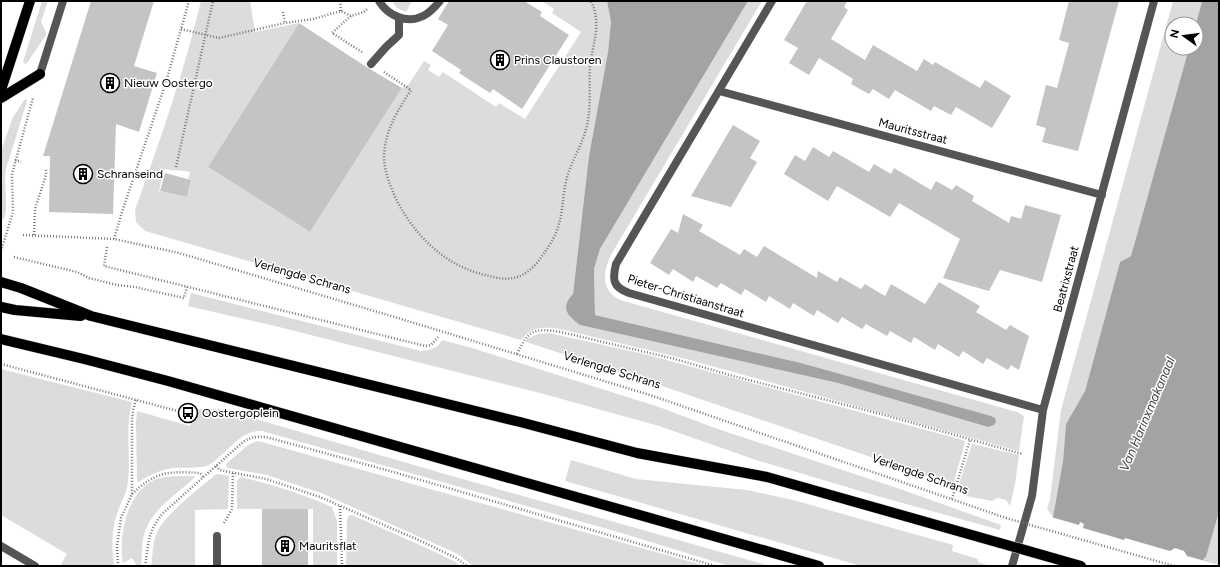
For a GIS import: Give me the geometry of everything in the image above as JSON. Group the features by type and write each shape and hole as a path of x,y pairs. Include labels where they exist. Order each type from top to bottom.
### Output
{"main road":[{"path":"1,90 30,1"},
{"path":"1,98 40,74"},
{"path":"1,282 21,288 91,316 520,422 637,453 767,477 1081,566"},
{"path":"1,307 15,310 91,316"},
{"path":"1,339 168,381 818,566"}],"street":[{"path":"40,74 63,1"},
{"path":"379,1 390,13 399,18 411,19 423,17 440,1"},
{"name":"Pieter-Christiaanstraat","path":"772,1 616,264 613,275 615,285 621,290 1043,410"},
{"name":"Beatrixstraat","path":"1012,566 1032,496 1043,410 1154,1"},
{"path":"373,62 386,46 400,35 399,18"},
{"name":"Mauritsstraat","path":"718,91 1102,195"},
{"path":"217,536 217,566"},
{"path":"1,546 35,566"}],"path":[{"path":"114,239 164,89 189,1"},
{"path":"176,167 213,1"},
{"path":"340,1 341,10"},
{"path":"369,7 364,12 351,16 332,33 411,90 390,125 384,154 386,172 404,215 428,244 442,256 458,266 473,272 509,280 530,270 539,261 558,229 568,174 582,143 588,120 590,65 595,42 597,20 591,1"},
{"path":"181,30 219,38 285,23 313,19 341,10 351,16"},
{"path":"283,12 285,23"},
{"path":"1,251 13,212 11,185 15,160 40,74"},
{"path":"15,160 21,162"},
{"path":"34,235 35,209 46,175 46,169"},
{"name":"Verlengde Schrans","path":"23,235 114,239 179,253 650,395 952,498 1006,518 1174,566"},
{"path":"107,247 104,266 425,346 431,345 438,337"},
{"path":"14,257 77,272 89,278 117,285 135,287 184,298 187,287"},
{"path":"517,354 524,340 529,335 544,330 561,332 675,359 733,376 882,414 1036,458"},
{"path":"1,364 185,412"},
{"path":"132,494 132,422 136,399"},
{"path":"145,566 148,542 151,532 156,522 172,504 243,442 251,437 266,437 397,473 715,566"},
{"path":"952,498 970,440"},
{"path":"216,466 220,470 266,479 300,490 424,542 456,558 467,566"},
{"path":"217,536 232,509 233,472"},
{"path":"118,566 117,546 121,518 132,494 148,480 167,473 200,473 203,477"},
{"path":"340,506 342,566"}],"shaded area":[{"path":"42,1 48,1 41,22 46,35 25,64 23,62"},
{"path":"201,1 250,1 255,32 299,23 208,167 310,232 402,88 409,84 424,61 431,65 428,70 439,77 443,72 496,107 499,103 525,119 581,32 552,13 554,9 542,1 607,1 611,22 608,52 589,156 573,294 580,325 838,383 988,427 990,416 801,363 595,315 594,269 600,249 748,1 762,1 612,253 605,273 606,285 609,291 620,300 1017,412 1024,416 1019,451 690,360 560,329 538,328 525,335 521,340 145,231 136,222 135,210 171,106","holes":["164,169 190,172 188,179 191,180 187,197 159,191"]},
{"path":"392,1 412,1 406,12 397,8"},
{"path":"1173,1 1202,1 1198,16 1169,16"},
{"path":"1164,34 1164,56 1187,56 1131,256 1120,262 1085,391 1066,424 1063,461 1053,517 1047,509 1050,499 1061,410"},
{"path":"25,99 27,101 6,169 5,213 4,219 1,219 1,151 13,117"},
{"path":"191,293 421,351 433,348 442,340 472,348 659,407 715,428 900,489 1001,525 1000,530 877,496 756,460 659,426 540,393 279,327 188,306"},
{"path":"549,333 644,354 963,440 965,442 953,485 665,387 526,342 527,339 538,334"},
{"path":"1,369 132,402 128,432 128,482 115,520 112,547 114,566 60,566 67,554 1,515"},
{"path":"195,409 221,409 770,566 729,566 618,532 262,431 254,431 240,438 209,465 168,469 155,473 139,482 137,481 137,411 190,426"},
{"path":"257,441 706,566 473,566 458,554 321,493 267,475 227,468 226,464 248,445"},
{"path":"972,444 1019,455 1010,506 1006,500 997,498 992,501 966,496 967,491 958,487"},
{"path":"571,460 636,479 747,490 793,500 953,545 952,551 978,559 978,562 990,566 861,566 565,481"},
{"path":"218,474 229,476 228,509 195,510 195,566 151,566 154,543 160,528 173,511"},
{"path":"176,476 195,477 161,507 150,521 143,538 141,566 137,566 132,558 123,563 123,528 126,516 137,494 154,480"},
{"path":"240,477 287,490 332,507 337,521 337,566 313,566 313,509 237,509 237,481"},
{"path":"1219,512 1219,565 1203,561 1206,557"},
{"path":"349,515 422,546 454,561 460,566 346,566 347,520"}],"water":[{"path":"607,1 748,1 600,249 594,269 595,315 801,363 991,416 995,418 996,422 994,425 988,427 838,383 580,325 572,318 566,307 573,294 589,156 608,52 611,22"},
{"name":"Van Harinxmakanaal","path":"1202,1 1219,1 1219,512 1202,566 1041,566 1053,517 1063,461 1066,424 1085,391 1120,262 1131,256 1187,56 1204,56 1204,16 1198,16"}],"pier":[{"path":"1051,517 1079,525 1080,522 1084,524 1083,528 1124,540 1125,538 1170,551 1175,548 1184,551 1187,556 1205,561 1204,566 1039,566"}],"building":[{"name":"Nieuw Oostergo","path":"91,1 154,1 134,66 157,73 139,132 116,124 113,214 49,212 50,156 43,156"},
{"name":"Prins Claustoren","path":"449,1 524,1 542,12 540,16 569,35 522,109 493,89 490,93 459,73 461,70 432,51 448,25 438,19"},
{"path":"807,1 847,1 844,7 848,10 831,39 865,60 873,45 917,71 924,59 933,65 935,62 980,88 985,80 1011,96 992,128 956,107 951,115 934,106 931,111 895,90 889,99 873,89 869,94 851,84 853,79 819,58 809,75 789,63 798,48 784,40"},
{"path":"1069,1 1119,1 1078,151 1042,142 1046,128 1036,125 1046,85 1057,88 1069,43 1059,40"},
{"path":"299,23 368,68 402,88 310,232 208,167"},
{"path":"733,125 760,141 750,158 757,162 731,207 691,196"},
{"path":"813,147 829,157 833,151 869,172 874,164 891,174 894,168 931,190 936,181 952,190 956,185 974,196 972,201 1009,223 1011,216 1021,219 1025,205 1061,215 1042,282 1000,270 989,291 943,278 960,239 899,203 890,217 837,186 828,201 784,174 795,155 805,161"},
{"path":"165,173 191,180 187,197 160,191"},
{"path":"683,214 703,225 699,231 740,255 744,249 757,257 764,246 817,278 818,271 837,282 840,277 861,289 865,284 885,296 891,284 925,304 939,282 980,306 976,312 1006,330 1010,325 1029,336 1019,370 1011,365 1008,370 987,358 983,364 963,351 959,357 938,344 935,350 914,337 911,343 890,331 887,336 866,324 862,329 842,317 838,323 817,310 814,316 793,303 790,309 769,296 766,302 745,289 741,295 721,283 717,288 696,276 693,282 673,269 669,275 650,263 671,229 678,233"},
{"name":"Mauritsflat","path":"262,509 308,509 308,566 262,566"}],"place":[{"name":"Prins Claustoren","path":"500,60"},
{"name":"Nieuw Oostergo","path":"110,83"},
{"name":"Schranseind","path":"83,174"},
{"name":"Oostergoplein","path":"188,413"},
{"name":"Mauritsflat","path":"285,546"}]}
